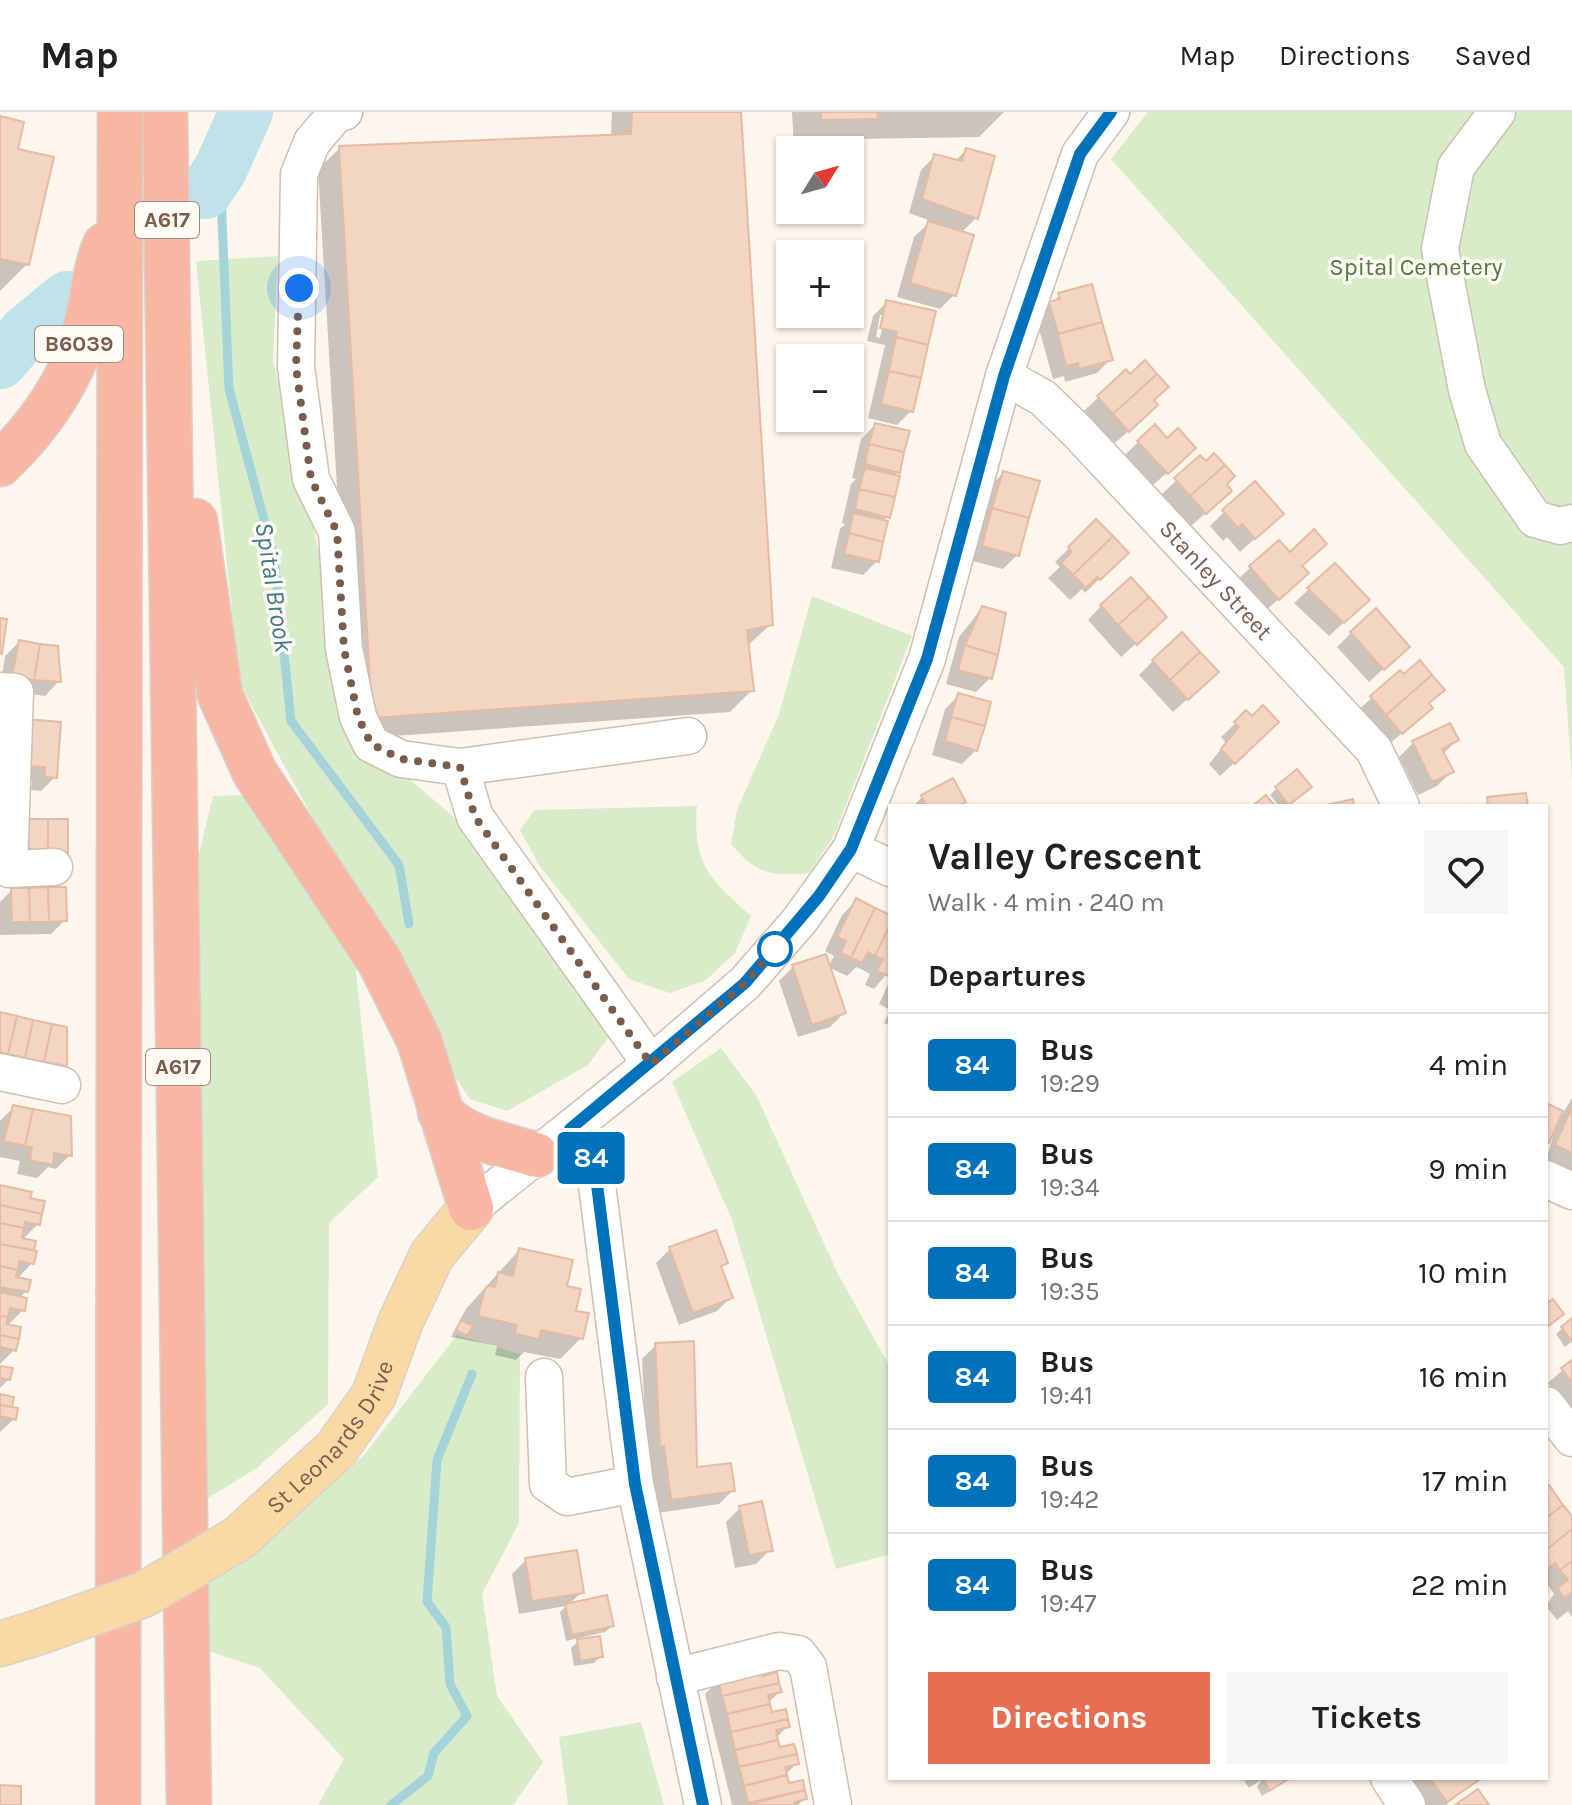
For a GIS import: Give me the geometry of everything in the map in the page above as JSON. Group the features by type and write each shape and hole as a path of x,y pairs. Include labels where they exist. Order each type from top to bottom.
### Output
{"highway":[{"name":"A617","path":"118,1805 120,112"},
{"name":"A617","path":"165,112 189,1805"},
{"name":"B6039","path":"0,464 24,441 54,401 87,325 97,263 122,206"},
{"path":"168,328 220,695 255,773 380,962 419,1040 471,1208"},
{"path":"440,1112 455,1128 472,1137 553,1142"}],"main road":[{"name":"St Leonards Drive","path":"18,1639 143,1595 239,1538 336,1449 374,1395 400,1323 432,1255 471,1208"}],"street":[{"path":"344,112 335,115 312,142 299,174 296,367 311,479 337,532 344,649 358,717 371,744 401,759 460,767 688,736"},
{"name":"St Leonards Drive","path":"471,1208 651,1064 745,983 809,908 851,849 927,659 1004,376 1080,154 1111,112"},
{"path":"1497,112 1456,167 1440,249 1467,390 1483,444 1535,519 1560,526 1572,523"},
{"name":"Stanley Street","path":"1004,376 1043,398 1077,431 1374,750 1400,804"},
{"path":"8,691 9,869 54,867"},
{"path":"460,767 475,817 651,1064"},
{"path":"851,849 888,867"},
{"path":"0,1072 62,1085"},
{"path":"553,1142 590,1156 595,1169 635,1484 703,1805"},
{"path":"1548,1180 1572,1191"},
{"path":"544,1377 548,1484 567,1497 635,1484"},
{"path":"1548,1408 1572,1438"},
{"path":"675,1677 779,1651 798,1654 808,1667 833,1805"},
{"path":"1390,1780 1407,1805"}],"green space":[{"name":"Spital Cemetery","path":"1148,112 1572,112 1572,780 1564,667 1111,159"},
{"path":"278,256 273,361 319,552 338,718 455,818 613,1031 588,1065 507,1111 470,1099 446,1064 239,682 196,261"},
{"path":"812,596 912,636 834,836 809,873 774,873 757,868 731,844 737,810 779,714"},
{"path":"246,795 353,945 378,1177 329,1223 328,1404 257,1468 200,1503 195,870 213,796"},
{"path":"697,806 696,826 701,857 715,880 751,916 735,953 706,980 670,993 629,979 539,865 520,830 534,810"},
{"path":"721,1048 756,1095 838,1274 888,1363 888,1555 836,1569 732,1220 672,1082"},
{"path":"457,1335 520,1354 519,1523 482,1594 497,1696 543,1762 513,1805 318,1805 344,1759 260,1668 205,1650 203,1588 295,1516 365,1454"},
{"path":"641,1722 664,1805 568,1805 559,1737"}],"building":[{"path":"632,112 741,112 773,625 747,630 754,691 372,718 339,146 631,134"},
{"path":"821,112 877,112 878,119 821,120"},
{"path":"0,116 24,122 18,149 54,157 29,265 0,259"},
{"path":"966,148 995,156 978,219 922,199 934,154 962,161"},
{"path":"928,221 974,235 956,296 910,283"},
{"path":"1092,284 1102,322 1058,334 1049,302 1060,299 1058,293"},
{"path":"886,300 936,311 928,345 896,337 897,332 880,328"},
{"path":"1102,322 1113,360 1079,369 1078,363 1066,366 1058,334"},
{"path":"896,337 928,345 921,378 889,371"},
{"path":"1145,360 1157,374 1113,414 1097,396 1126,369 1130,374"},
{"path":"889,371 921,378 913,412 881,404"},
{"path":"1157,374 1169,387 1154,400 1158,405 1129,432 1113,414"},
{"path":"875,423 910,431 904,452 869,444"},
{"path":"1155,424 1167,438 1178,428 1196,448 1168,474 1137,441"},
{"path":"869,444 904,452 900,473 865,464"},
{"path":"1214,453 1225,465 1190,496 1174,478 1200,455 1206,461"},
{"path":"1225,465 1235,476 1227,484 1232,491 1206,514 1190,496"},
{"path":"865,468 900,476 895,497 859,489"},
{"path":"1003,471 1040,481 1029,518 992,508"},
{"path":"1255,481 1284,514 1255,539 1242,524 1238,528 1222,510"},
{"path":"859,489 895,497 890,518 855,509"},
{"path":"992,508 1029,518 1019,556 982,546"},
{"path":"853,513 888,521 883,542 849,533"},
{"path":"1096,519 1113,536 1073,575 1061,563 1072,552 1068,547"},
{"path":"1314,529 1327,544 1302,566 1309,573 1279,600 1249,566 1279,540 1290,552"},
{"path":"849,533 883,542 879,562 844,554"},
{"path":"1113,536 1129,553 1100,580 1097,577 1086,588 1073,575"},
{"path":"1335,563 1370,600 1344,623 1307,588"},
{"path":"1131,577 1149,597 1118,625 1100,605"},
{"path":"1149,597 1167,617 1137,645 1118,625"},
{"path":"982,606 1006,613 998,655 965,645"},
{"path":"1376,608 1410,647 1384,670 1350,632"},
{"path":"0,618 7,619 2,654 0,653"},
{"path":"1182,632 1200,652 1170,680 1152,660"},
{"path":"19,640 40,644 34,680 12,676"},
{"path":"40,644 58,646 61,682 34,680"},
{"path":"965,645 998,655 992,679 958,670"},
{"path":"1200,652 1219,672 1188,700 1170,680"},
{"path":"1420,660 1432,675 1386,715 1370,696 1400,670 1404,674"},
{"path":"1432,675 1445,690 1429,703 1433,708 1402,734 1386,715"},
{"path":"958,693 991,702 985,726 951,717"},
{"path":"1263,705 1279,722 1235,764 1221,749 1239,727 1234,722 1246,710 1252,716"},
{"path":"951,717 985,726 977,751 945,741"},
{"path":"25,719 61,722 57,778 45,777 45,767 22,766"},
{"path":"1450,723 1459,740 1442,749 1454,772 1432,782 1412,741"},
{"path":"1297,769 1312,787 1288,804 1275,787"},
{"path":"953,778 966,802 925,804 921,795"},
{"path":"1526,793 1528,804 1488,804 1487,797"},
{"path":"1266,795 1273,804 1255,804"},
{"path":"1353,799 1354,804 1331,804"},
{"path":"28,819 48,819 48,855 29,855"},
{"path":"48,819 68,819 68,855 48,855"},
{"path":"48,887 66,887 67,921 49,922"},
{"path":"48,887 49,922 30,922 29,888"},
{"path":"11,888 29,888 30,922 12,922"},
{"path":"856,898 875,908 851,958 841,953 846,941 837,937"},
{"path":"875,908 888,914 888,929 875,956 868,952 862,963 851,958"},
{"path":"888,929 888,976 877,971 883,959 875,956"},
{"path":"826,954 846,1013 812,1025 792,965"},
{"path":"0,1012 17,1016 8,1054 0,1052"},
{"path":"17,1016 33,1020 25,1058 8,1054"},
{"path":"33,1020 52,1024 44,1062 25,1058"},
{"path":"52,1024 67,1027 67,1066 44,1062"},
{"path":"1548,1104 1563,1111 1548,1142"},
{"path":"13,1105 33,1109 25,1146 4,1141"},
{"path":"1572,1107 1572,1153 1555,1145"},
{"path":"33,1109 71,1116 72,1156 54,1153 53,1165 30,1160 32,1147 25,1146"},
{"path":"0,1185 32,1192 30,1198 45,1201 42,1214 0,1205"},
{"path":"0,1205 42,1214 40,1225 25,1222 24,1228 0,1223"},
{"path":"0,1223 24,1228 22,1238 36,1241 34,1250 0,1244"},
{"path":"716,1230 728,1263 721,1266 733,1298 693,1313 669,1247"},
{"path":"0,1244 37,1251 34,1264 19,1261 18,1270 0,1266"},
{"path":"519,1248 573,1260 567,1286 581,1289 576,1311 589,1313 583,1339 541,1330 539,1339 515,1334 517,1325 478,1316 484,1292 487,1286 495,1287 498,1272 513,1276"},
{"path":"0,1266 18,1270 16,1277 31,1280 28,1292 0,1287"},
{"path":"0,1292 27,1298 25,1311 10,1308 8,1317 0,1316"},
{"path":"1553,1299 1564,1314 1548,1326 1548,1303"},
{"path":"0,1316 8,1317 6,1324 21,1327 19,1339 0,1335"},
{"path":"1572,1318 1572,1342 1561,1327"},
{"path":"461,1320 473,1326 467,1336 456,1330"},
{"path":"0,1335 19,1339 16,1351 1,1347 0,1355"},
{"path":"694,1341 697,1467 731,1463 735,1491 671,1500 664,1446 660,1446 655,1343"},
{"path":"1572,1360 1572,1383 1561,1368"},
{"path":"0,1366 13,1368 10,1380 0,1378"},
{"path":"0,1394 14,1397 12,1407 0,1405"},
{"path":"0,1405 18,1408 16,1420 0,1416"},
{"path":"1548,1486 1563,1505 1548,1516"},
{"path":"762,1501 773,1551 749,1555 739,1506"},
{"path":"1563,1505 1572,1516 1572,1529 1548,1548 1548,1516"},
{"path":"1572,1529 1572,1561 1560,1570 1555,1563 1548,1568 1548,1548"},
{"path":"577,1550 584,1593 532,1601 525,1558"},
{"path":"1572,1561 1572,1592 1564,1598 1557,1588 1568,1580 1560,1570"},
{"path":"607,1595 614,1626 572,1635 565,1604"},
{"path":"600,1636 603,1657 580,1661 577,1639"},
{"path":"761,1668 763,1676 777,1672 779,1683 722,1696 718,1678"},
{"path":"779,1683 782,1692 768,1695 770,1704 727,1714 722,1696"},
{"path":"770,1704 772,1712 786,1709 788,1719 731,1732 727,1714"},
{"path":"788,1719 790,1727 776,1730 778,1740 735,1750 731,1732"},
{"path":"778,1740 780,1747 794,1744 797,1754 739,1767 735,1750"},
{"path":"797,1754 799,1764 785,1767 787,1775 744,1786 739,1767"},
{"path":"787,1775 789,1783 803,1780 805,1790 748,1803 744,1786"},
{"path":"1265,1780 1287,1780 1269,1791"},
{"path":"1431,1780 1479,1780 1447,1802"},
{"path":"0,1785 21,1786 21,1805 0,1805"},
{"path":"1478,1789 1489,1805 1455,1805"},
{"path":"805,1790 807,1799 794,1802 794,1805 748,1805"}],"waterway":[{"path":"205,192 220,170 246,112"},
{"name":"Spital Brook","path":"220,170 229,389 274,557 291,721 399,865 409,924"},
{"path":"0,362 26,332 67,298"},
{"name":"Spital Brook","path":"391,1805 428,1776 434,1753 467,1716 450,1684 446,1627 427,1602 437,1460 472,1374"}],"bus line":[{"name":"84","path":"703,1805 635,1484 595,1169 590,1156 570,1129 745,983 819,896 851,849 927,659 1004,376 1080,154 1111,112"}],"route":[{"path":"299,288 296,367 311,479 337,532 344,649 358,717 371,744 401,759 460,767 475,817 651,1064 745,983 782,941 775,949"}]}
